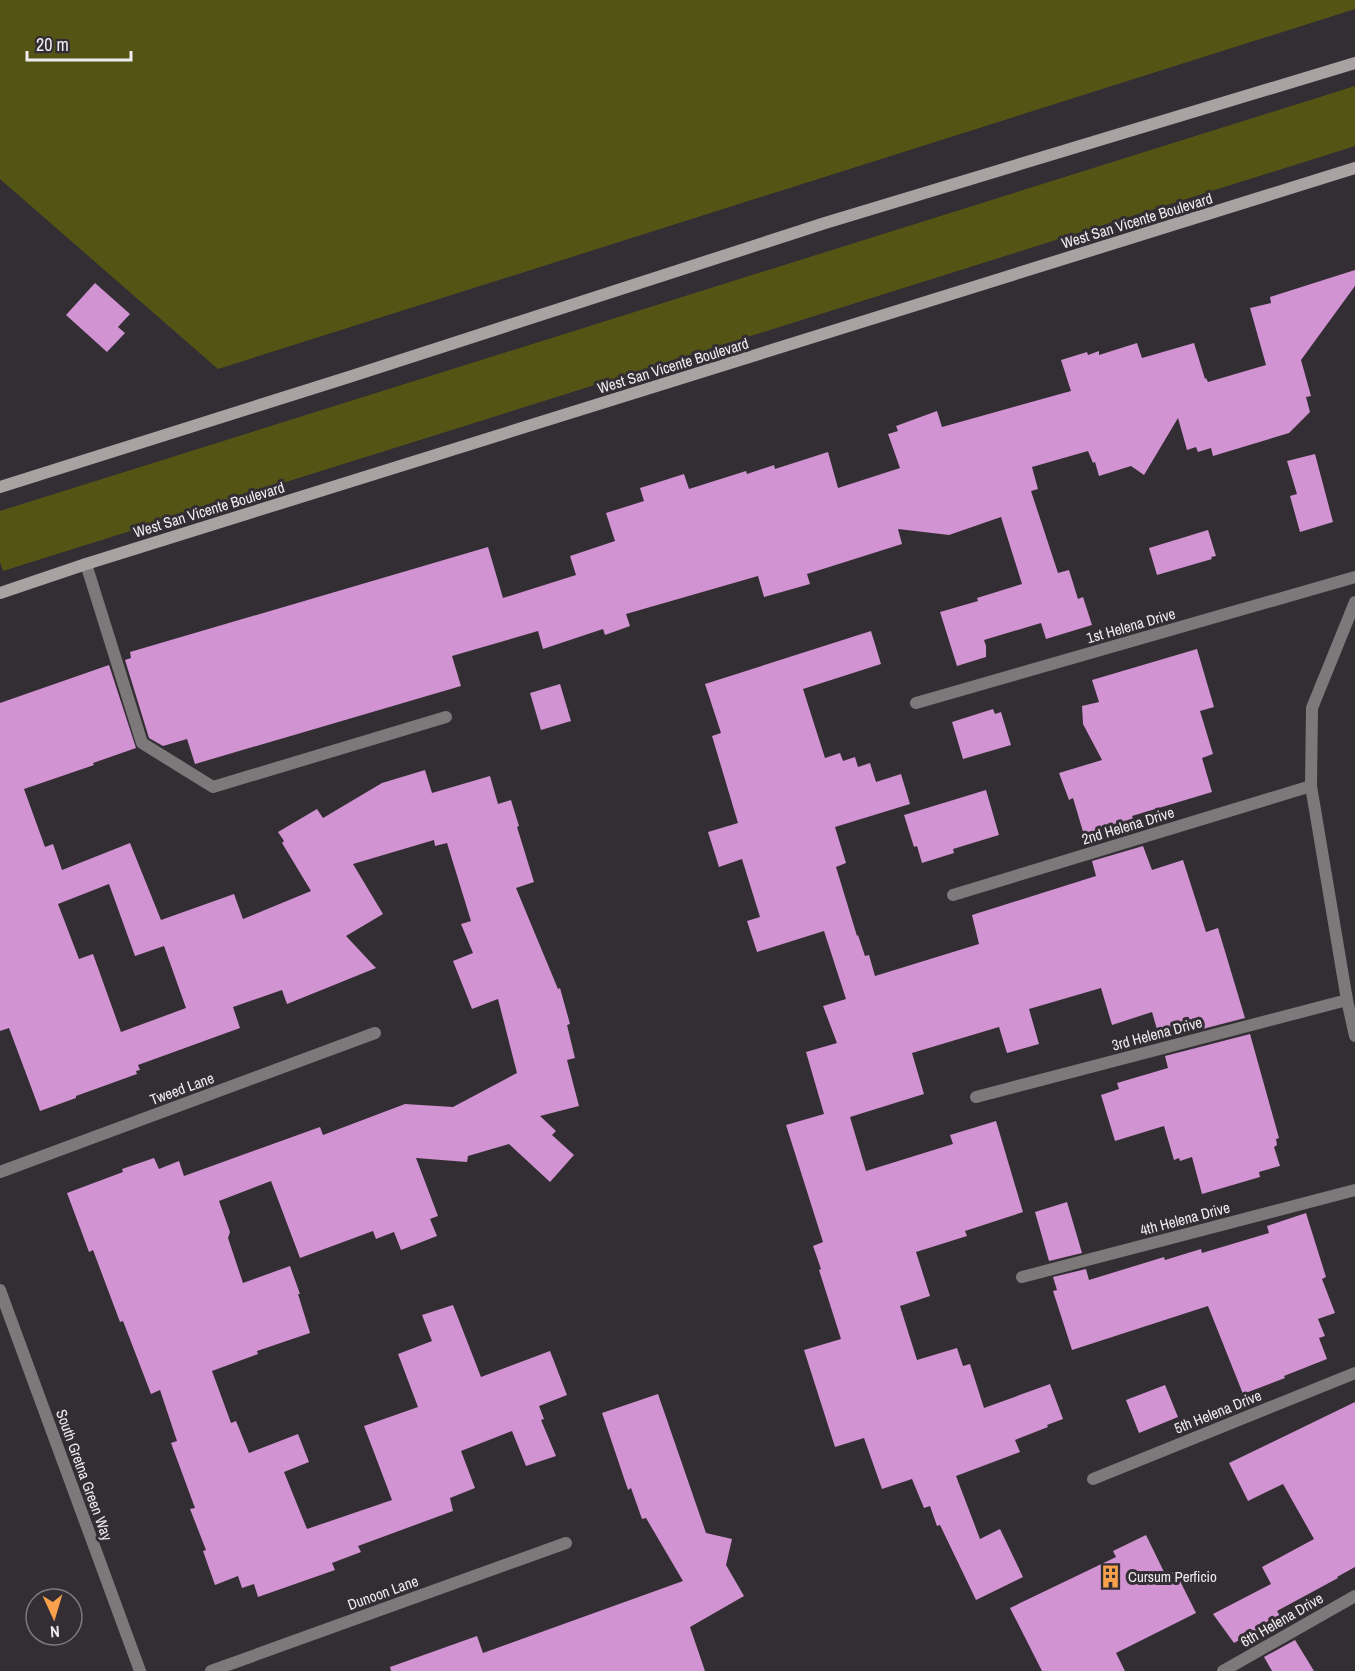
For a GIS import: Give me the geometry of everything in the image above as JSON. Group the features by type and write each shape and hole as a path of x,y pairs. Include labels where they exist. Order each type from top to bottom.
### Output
{"main road":[{"path":"0,487 825,223 1355,63"},
{"name":"West San Vicente Boulevard","path":"0,593 86,564 1355,168"}],"street":[{"path":"86,564 142,743 213,787 446,717"},
{"name":"1st Helena Drive","path":"916,703 1355,577"},
{"path":"1355,602 1312,708 1311,786 1355,1036"},
{"name":"2nd Helena Drive","path":"953,895 1311,786"},
{"name":"3rd Helena Drive","path":"976,1097 1347,1000"},
{"name":"Tweed Lane","path":"0,1172 375,1033"},
{"name":"4th Helena Drive","path":"1022,1277 1355,1190"},
{"name":"South Gretna Green Way","path":"0,1290 140,1671"},
{"name":"5th Helena Drive","path":"1093,1479 1355,1373"},
{"name":"Dunoon Lane","path":"211,1671 566,1543"},
{"name":"6th Helena Drive","path":"1223,1671 1355,1596"}],"shaded area":[{"path":"0,0 1355,0 1355,9 218,369 0,179"},
{"path":"1355,86 1355,146 3,571 0,562 0,511"}],"building":[{"path":"1355,270 1355,286 1301,360 1311,396 1306,397 1310,412 1289,433 1213,456 1211,448 1198,452 1196,447 1187,450 1178,418 1144,475 1131,466 1099,476 1095,462 1093,463 1088,451 1032,467 1038,489 1031,491 1058,573 1069,570 1078,599 1083,597 1092,625 1046,639 1041,623 984,640 986,657 957,666 940,612 978,601 977,598 1022,584 1001,517 949,535 898,529 902,544 807,574 810,584 764,597 758,576 626,614 630,626 605,635 603,629 543,649 538,631 452,656 461,686 195,764 187,739 163,746 149,738 125,660 131,658 130,652 488,547 503,598 576,575 570,556 615,541 606,513 644,501 640,488 684,474 689,489 746,471 747,474 774,465 775,469 828,452 838,488 900,468 888,434 898,431 896,426 937,411 942,427 1071,391 1061,360 1087,352 1088,355 1099,351 1099,355 1137,343 1142,358 1194,343 1205,379 1208,382 1266,365 1250,308 1271,303 1270,297"},
{"path":"95,283 130,314 118,327 125,333 107,352 66,315"},
{"path":"1315,454 1333,522 1300,532 1290,496 1297,494 1287,461"},
{"path":"1208,530 1216,556 1157,575 1149,548"},
{"path":"871,631 881,664 803,689 825,758 840,753 843,761 855,757 858,767 870,763 876,782 901,774 910,804 835,827 846,863 836,867 857,936 865,956 869,955 875,976 979,944 972,915 1096,876 1092,861 1143,846 1152,870 1183,860 1206,932 1218,928 1245,1018 1160,1040 1152,1012 1112,1025 1101,988 1029,1009 1039,1044 1007,1053 999,1027 912,1053 924,1094 850,1117 866,1171 953,1144 950,1135 996,1121 1023,1212 965,1231 967,1236 916,1252 930,1296 900,1306 917,1360 957,1348 963,1366 970,1364 984,1408 1050,1384 1063,1419 1015,1440 1020,1452 956,1476 980,1539 1000,1529 1023,1577 976,1600 940,1525 937,1526 930,1506 924,1508 912,1479 882,1489 864,1438 835,1447 804,1350 841,1339 813,1246 823,1242 786,1125 824,1114 806,1052 837,1043 823,1006 846,999 824,931 757,952 747,921 760,917 742,859 719,867 708,832 738,823 712,736 721,733 705,684"},
{"path":"1197,649 1214,707 1200,711 1213,754 1202,758 1212,792 1132,816 1137,830 1087,845 1073,798 1069,800 1059,773 1102,760 1083,724 1082,706 1099,702 1092,680"},
{"path":"109,665 136,748 24,789 45,847 53,844 62,870 130,843 161,920 234,894 243,919 311,891 282,843 284,841 278,832 317,809 323,818 382,783 425,770 432,793 490,776 498,804 511,800 534,882 516,888 558,989 560,988 570,1024 567,1025 575,1058 567,1060 579,1106 540,1116 556,1131 552,1135 574,1155 550,1182 509,1144 468,1156 467,1162 416,1158 438,1216 430,1219 437,1236 401,1250 394,1232 376,1239 373,1231 300,1258 271,1181 219,1201 230,1232 228,1238 243,1283 290,1266 310,1333 257,1351 258,1354 212,1371 231,1423 236,1421 249,1453 298,1434 309,1462 284,1472 307,1529 392,1500 364,1426 418,1407 398,1354 432,1341 422,1315 453,1305 481,1377 550,1351 567,1395 539,1406 544,1419 541,1420 556,1456 526,1466 512,1431 461,1451 475,1488 450,1498 453,1511 358,1546 361,1552 332,1563 335,1570 258,1597 254,1584 242,1588 238,1576 215,1585 203,1551 206,1550 190,1509 195,1508 171,1443 177,1441 160,1390 151,1394 123,1321 120,1322 93,1250 89,1252 67,1193 154,1158 159,1169 179,1161 184,1176 320,1127 323,1135 405,1104 453,1107 517,1073 498,999 472,1009 453,961 473,953 461,924 471,921 447,843 435,846 434,840 353,864 383,914 346,936 376,968 287,1004 282,990 233,1007 240,1028 138,1065 140,1070 136,1071 137,1074 40,1111 9,1028 0,1031 0,703","holes":["109,884 135,956 164,946 186,1008 121,1032 93,954 79,959 58,904"]},
{"path":"560,684 571,721 541,730 530,693"},
{"path":"993,709 995,714 1001,712 1011,745 963,759 952,722"},
{"path":"986,790 999,835 953,849 954,853 922,863 917,846 914,847 904,815"},
{"path":"1250,1034 1279,1138 1276,1139 1277,1145 1274,1147 1280,1166 1259,1172 1260,1177 1202,1194 1192,1157 1180,1161 1179,1158 1174,1160 1164,1126 1115,1141 1101,1095 1119,1089 1117,1083 1168,1068 1165,1056"},
{"path":"1067,1202 1082,1253 1049,1261 1035,1212"},
{"path":"1306,1213 1326,1277 1322,1279 1335,1313 1318,1319 1325,1336 1319,1338 1327,1359 1243,1394 1208,1306 1072,1350 1053,1291 1057,1290 1053,1277 1086,1269 1089,1280 1164,1257 1165,1260 1201,1249 1202,1253 1269,1233 1267,1226"},
{"path":"1165,1385 1178,1417 1139,1433 1126,1400"},
{"path":"658,1394 706,1533 732,1539 726,1565 744,1596 690,1627 705,1671 391,1671 390,1667 477,1636 483,1653 683,1581 646,1518 642,1519 631,1488 628,1490 602,1413"},
{"path":"1355,1402 1355,1567 1277,1611 1286,1626 1255,1643 1250,1634 1234,1643 1213,1614 1271,1584 1262,1567 1314,1539 1283,1484 1248,1501 1229,1463"},
{"path":"1146,1535 1166,1576 1175,1571 1196,1613 1116,1653 1125,1671 1042,1671 1010,1608 1116,1557 1113,1551"},
{"path":"1295,1640 1314,1671 1272,1671 1264,1657"}],"place":[{"name":"Cursum Perficio","path":"1110,1577"}]}
